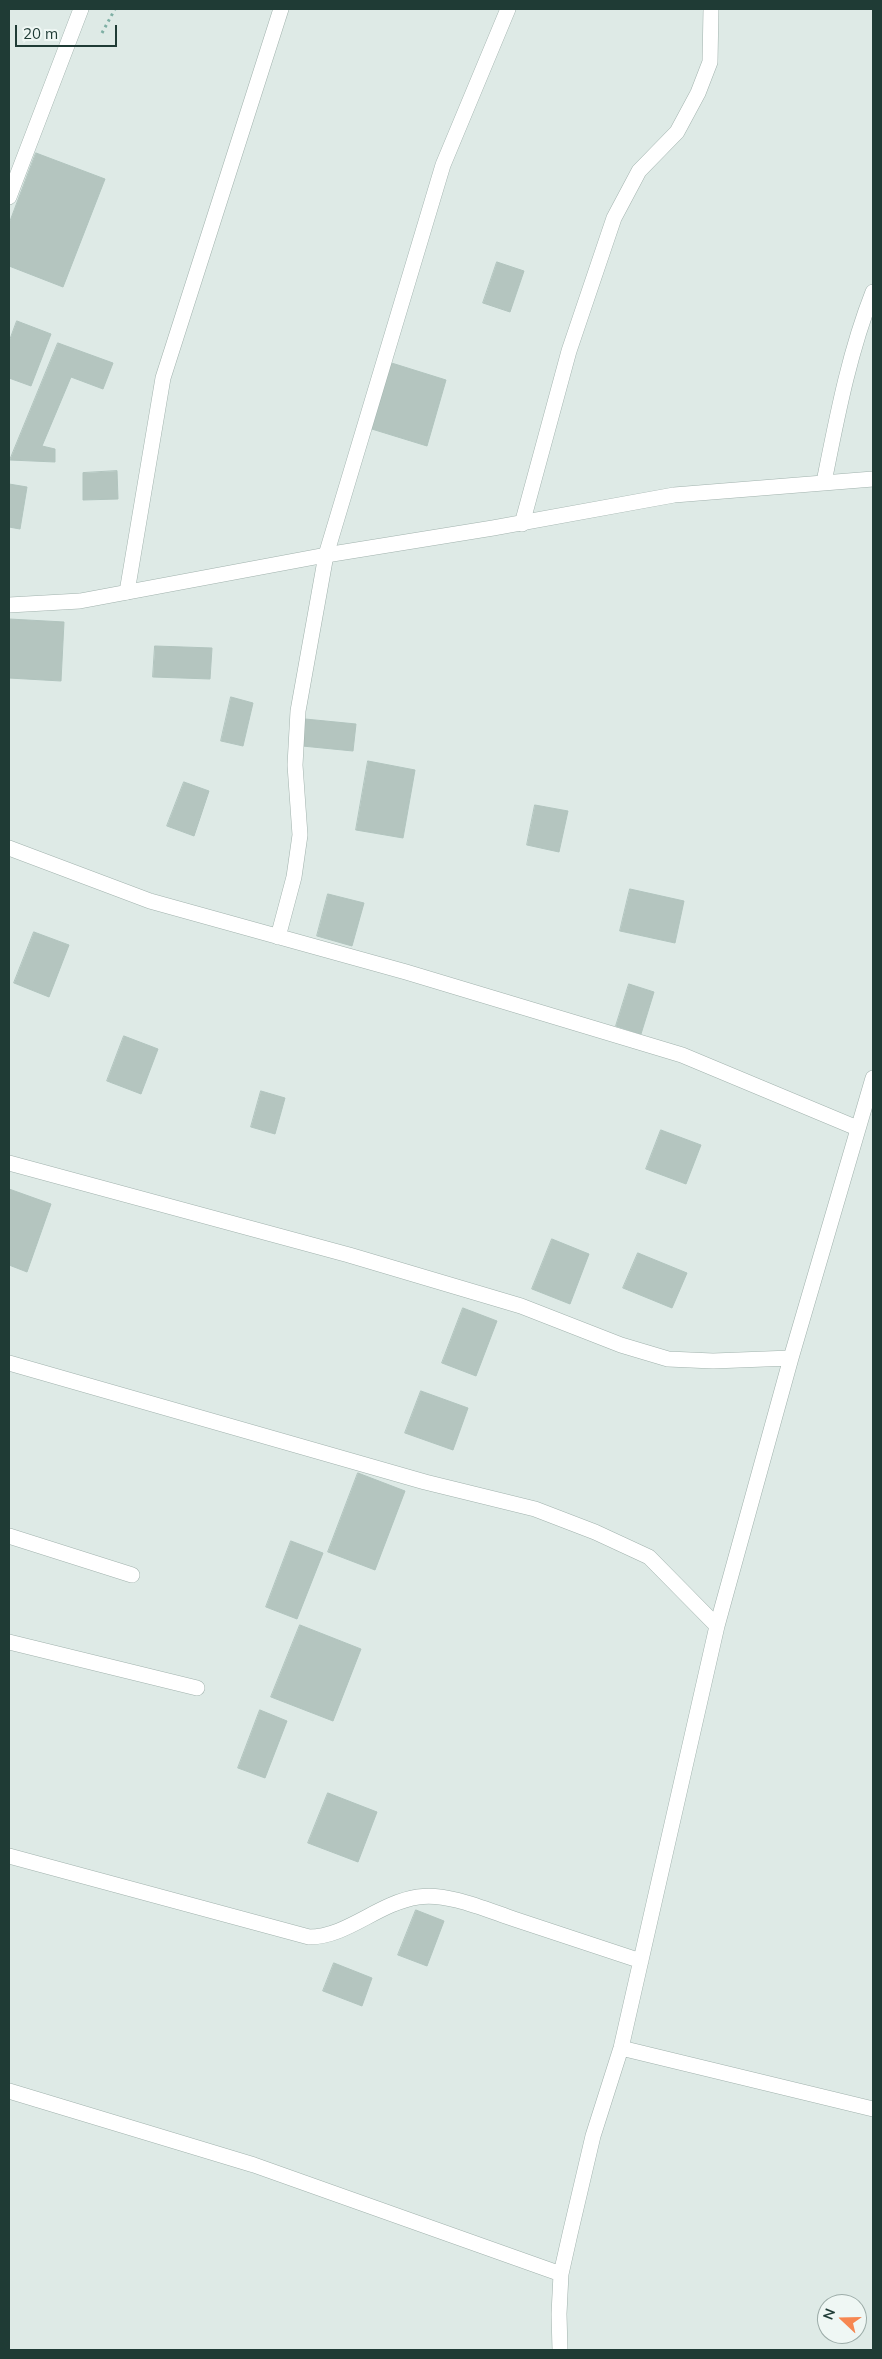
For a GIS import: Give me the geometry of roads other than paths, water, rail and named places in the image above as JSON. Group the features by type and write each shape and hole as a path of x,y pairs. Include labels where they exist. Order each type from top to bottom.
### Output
{"street":[{"path":"9,198 81,9"},
{"path":"126,592 163,378 281,9"},
{"path":"278,936 294,876 300,835 296,765 298,711 326,554 443,166 508,9"},
{"path":"522,524 569,352 614,218 639,171 677,132 698,93 710,62 711,9"},
{"path":"824,482 841,397 861,324 873,292"},
{"path":"9,605 80,601 326,554 522,524 674,495 824,482 873,480"},
{"path":"9,848 150,901 406,972 682,1054 857,1128"},
{"path":"560,2350 561,2274 593,2136 621,2048 717,1626 791,1358 873,1078"},
{"path":"9,1163 368,1261 521,1306 622,1345 668,1359 791,1358"},
{"path":"9,1363 425,1482 535,1509 595,1532 649,1557 717,1626"},
{"path":"9,1536 132,1576"},
{"path":"9,1642 198,1688"},
{"path":"9,1856 309,1937 323,1937 335,1933 382,1908 420,1896 454,1899 641,1960"},
{"path":"621,2048 873,2109"},
{"path":"9,2091 254,2165 561,2274"}]}
